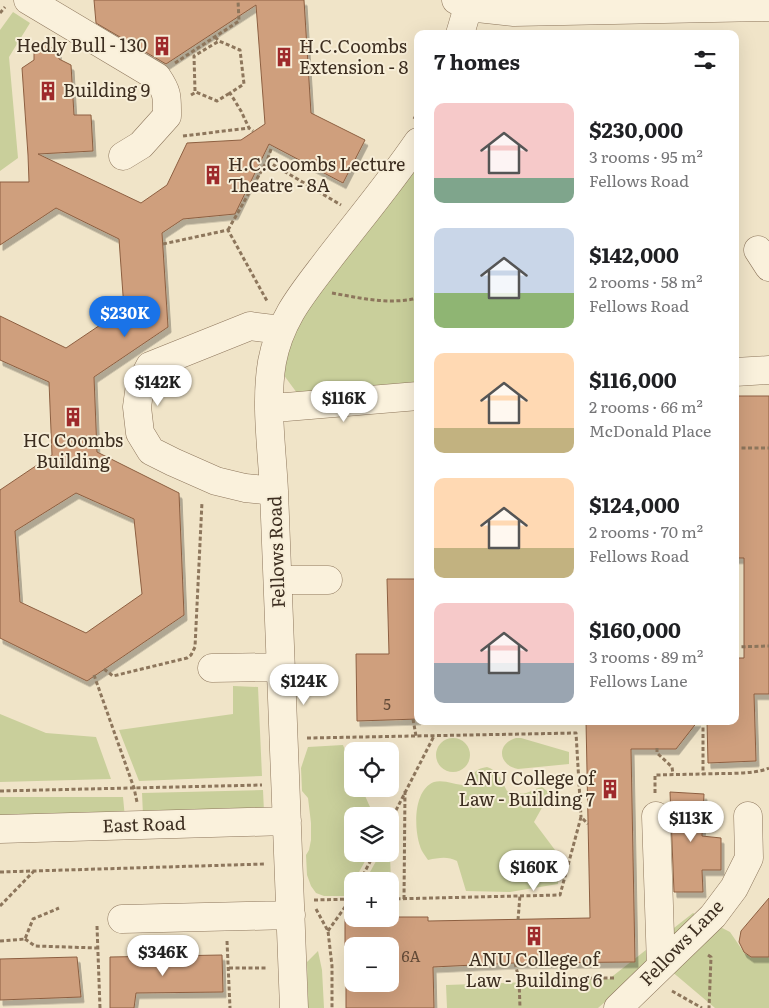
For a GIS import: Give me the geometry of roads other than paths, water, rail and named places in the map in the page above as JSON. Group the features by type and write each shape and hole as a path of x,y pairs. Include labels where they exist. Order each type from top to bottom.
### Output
{"street":[{"path":"28,0 157,77 165,89 167,116 142,145 124,156"},
{"path":"460,30 462,4 514,12 769,7"},
{"name":"Fellows Road","path":"294,1008 293,967 301,907 289,864 269,407 272,363 281,330 293,307 414,148"},
{"path":"274,490 245,488 216,481 151,451 140,433 137,407 140,385 150,366 250,326 281,330"},
{"path":"739,372 769,370"},
{"path":"269,407 414,396"},
{"path":"278,580 328,580"},
{"path":"212,668 281,667"},
{"path":"655,972 656,816"},
{"name":"Fellows Lane","path":"618,1008 713,916 734,888 749,858 748,816"},
{"name":"East Road","path":"0,829 287,821"},
{"path":"110,919 225,916 301,907"}],"place":[{"name":"Hedly Bull - 130","path":"162,46"},
{"name":"H.C.Coombs Extension - 8","path":"284,57"},
{"name":"Building 9","path":"48,91"},
{"name":"H.C.Coombs Lecture Theatre - 8A","path":"213,175"},
{"name":"HC Coombs Building","path":"73,417"},
{"name":"ANU College of Law - Building 7","path":"610,789"},
{"name":"ANU College of Law - Building 6","path":"534,936"}]}
